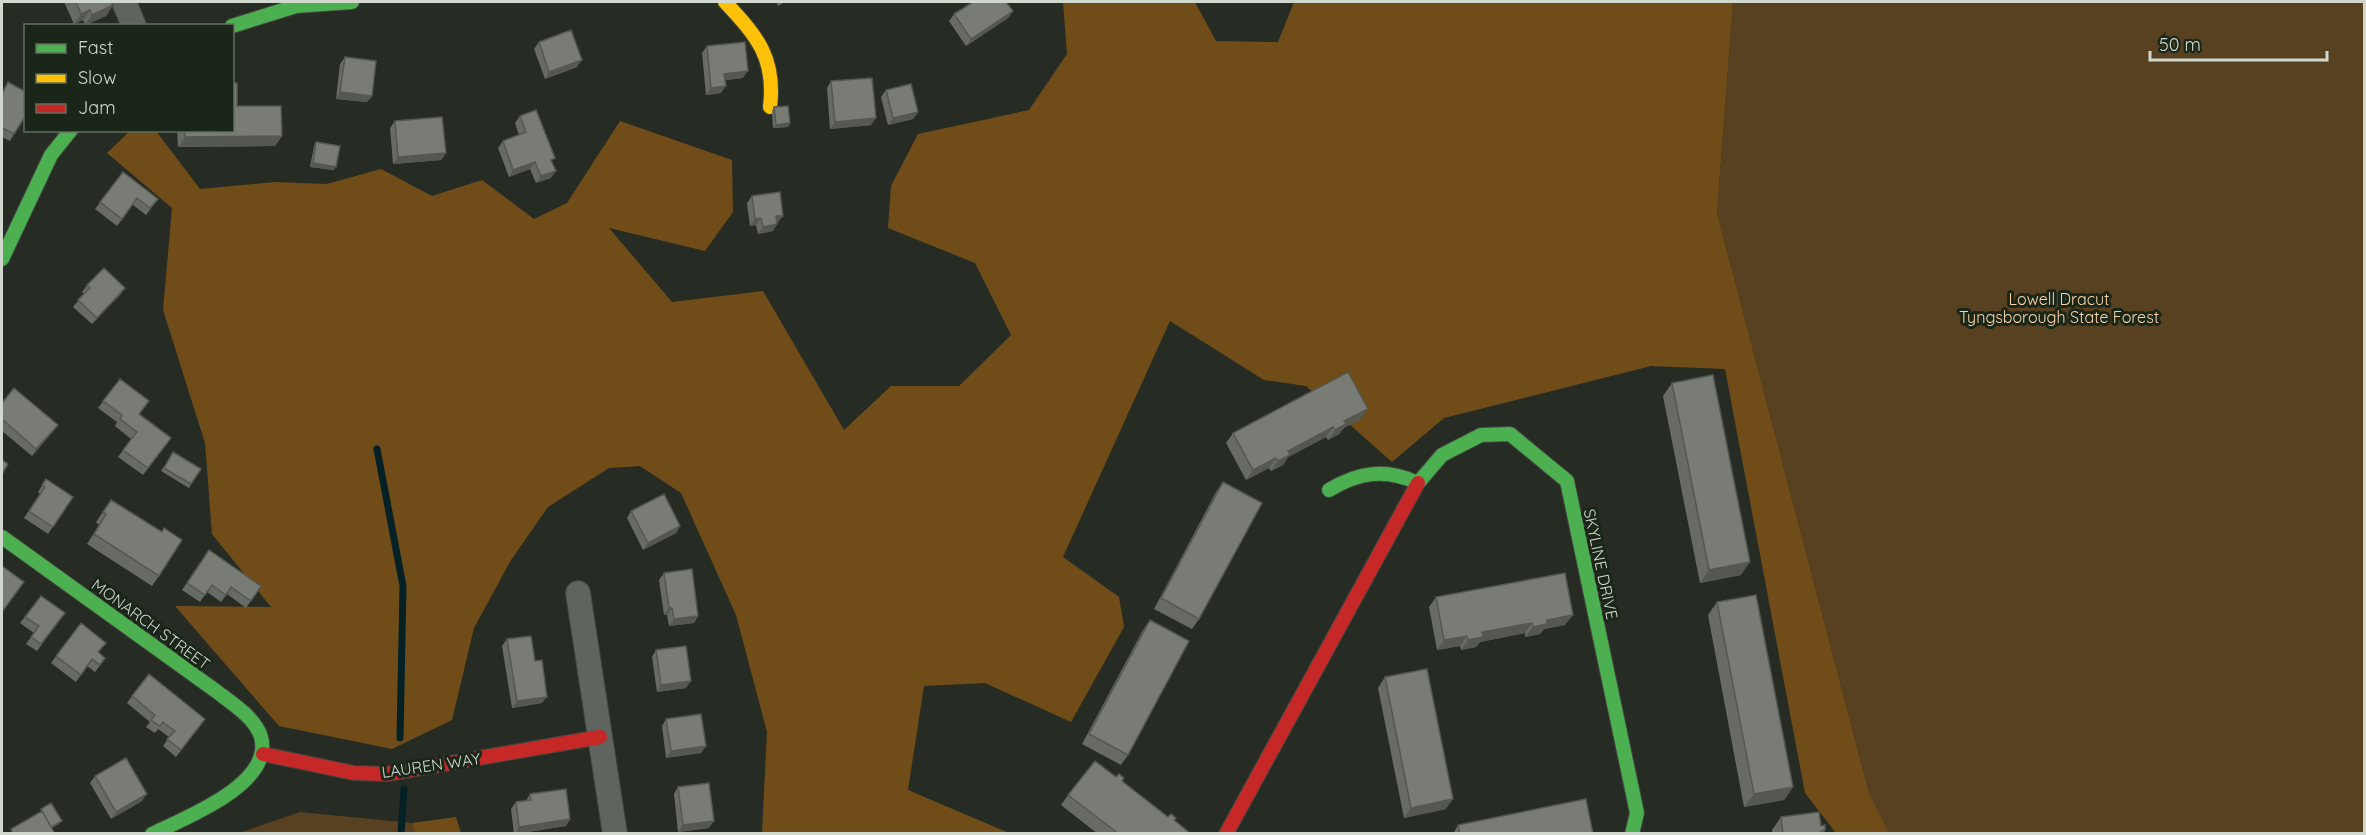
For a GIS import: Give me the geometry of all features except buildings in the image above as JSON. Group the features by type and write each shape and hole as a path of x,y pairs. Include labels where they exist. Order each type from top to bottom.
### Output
{"street":[{"path":"124,2 133,24"},
{"path":"234,25 296,6 352,2"},
{"path":"725,2 750,28 773,66 770,107"},
{"path":"2,259 51,155 69,132"},
{"name":"SKYLINE DRIVE","path":"1226,834 1418,483 1442,455 1481,435 1510,434 1567,481 1636,813 1632,834"},
{"path":"1329,490 1353,478 1378,471 1398,473 1418,483"},
{"name":"MONARCH STREET","path":"2,537 216,692 246,717 256,730 261,737 262,753"},
{"path":"578,593 615,834"},
{"name":"LAUREN WAY","path":"262,753 354,773 387,774 600,737"},
{"path":"152,834 231,793 256,771 262,753"}],"green space":[{"name":"Lowell Dracut Tyngsborough State Forest","path":"1733,2 2364,2 2364,833 1889,833 1869,793 1717,213"},
{"path":"300,812 412,823 415,833 236,834"}],"shaded area":[{"path":"1063,2 1195,2 1216,41 1278,42 1294,2 1733,2 1717,213 1869,793 1889,833 1836,833 1805,793 1725,369 1651,366 1444,418 1392,462 1306,386 1264,380 1170,321 1063,557 1119,597 1124,627 1071,722 985,683 924,686 908,790 1009,833 762,833 767,732 736,615 681,493 640,466 609,468 548,507 511,560 474,628 452,720 392,749 279,726 175,606 271,607 212,534 205,443 163,310 172,208 107,153 129,132 157,132 200,189 275,182 327,184 381,169 432,196 482,180 534,219 567,203 620,121 732,160 733,212 705,251 609,228 672,302 763,291 844,430 891,386 959,386 1011,335 975,263 888,228 891,186 918,134 1029,110 1067,54"},
{"path":"456,817 461,833 415,833 412,823"}],"waterway":[{"path":"377,449 403,586 400,738"},
{"path":"401,834 404,789"}],"traffic: fast":[{"path":"234,25 296,6 352,2"},
{"path":"2,259 51,155 69,132"},
{"path":"1329,490 1351,479 1372,474 1394,475 1418,483 1442,455 1481,435 1510,434 1567,481 1637,813 1632,834"},
{"path":"2,537 216,691 242,711 258,730 261,737 261,754 254,770 241,784 204,809 152,834"}],"traffic: slow":[{"path":"725,2 755,37 762,49 770,75 770,107"}],"traffic: jam":[{"path":"1226,834 1418,483"},
{"path":"263,754 354,773 387,774 600,737"}]}
